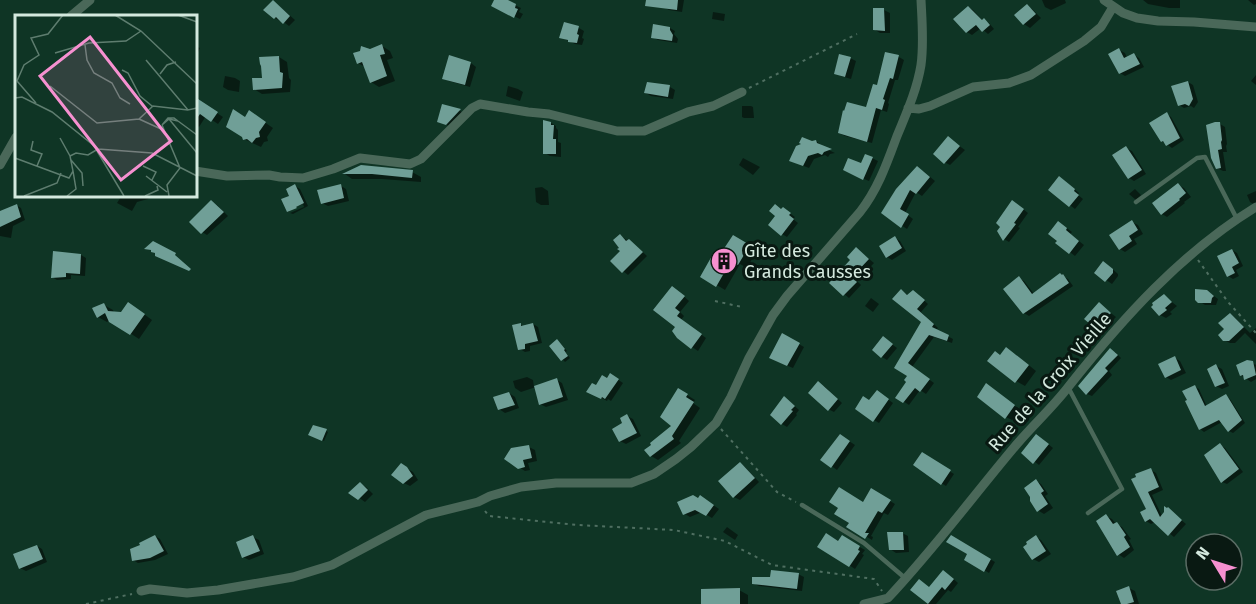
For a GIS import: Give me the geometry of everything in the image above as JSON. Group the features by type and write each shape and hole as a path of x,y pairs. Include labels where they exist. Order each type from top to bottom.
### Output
{"street":[{"path":"72,15 90,0"},
{"path":"141,591 150,589 187,593 293,577 332,565 426,515 478,502 521,487 556,483 631,483 654,474 676,459 716,423 773,315 871,198 878,185 908,108 921,66 921,0"},
{"path":"1104,0 1123,13 1137,18 1256,27"},
{"path":"908,108 919,109 973,87 1009,83 1030,75 1084,41 1101,27 1113,7"},
{"path":"196,171 227,176 269,175 303,178 360,158 410,164 421,159 472,108 480,104 549,114 617,131 644,131 688,112 713,106 742,92"},
{"path":"0,165 15,139"},
{"name":"Rue de la Croix Vieille","path":"890,601 906,578 1018,443 1131,314 1193,252 1256,207"},
{"path":"864,604 890,601"}],"lane":[{"path":"1136,202 1197,158 1205,157 1237,219"},
{"path":"1068,387 1122,489 1088,513"},
{"path":"802,505 864,543 906,578"}],"path":[{"path":"742,92 857,34"},
{"path":"1193,252 1228,302 1256,333"},
{"path":"715,302 742,307"},
{"path":"716,423 777,492 802,505"},
{"path":"478,502 489,516 578,525 674,530 725,541 772,565 874,579 890,601"},
{"path":"86,604 141,591"}],"building":[{"path":"273,0 290,16 283,24 263,10"},
{"path":"494,0 508,0 516,4 515,8 518,9 514,18 491,6"},
{"path":"646,0 678,0 677,10 645,6"},
{"path":"1027,4 1036,14 1023,25 1014,15"},
{"path":"968,6 990,25 982,32 976,25 966,33 953,19"},
{"path":"873,8 884,8 885,31 873,30"},
{"path":"564,22 579,26 577,43 559,38"},
{"path":"653,24 670,27 673,35 672,41 651,38"},
{"path":"382,44 385,54 380,55 387,76 370,83 362,62 357,64 353,53 360,51 361,46 370,49"},
{"path":"1119,48 1124,58 1134,53 1140,64 1119,74 1108,54"},
{"path":"885,52 899,55 893,79 890,78 883,99 885,100 882,110 876,108 867,142 838,133 847,102 866,107 873,84 877,85"},
{"path":"839,54 851,57 845,77 834,74"},
{"path":"449,55 471,62 465,85 442,79"},
{"path":"279,56 280,72 283,73 282,88 253,90 252,78 262,78 259,57"},
{"path":"1188,81 1193,99 1189,106 1185,104 1178,106 1171,86"},
{"path":"647,82 670,85 668,97 644,93"},
{"path":"196,98 218,112 211,122 200,114 196,120"},
{"path":"442,104 461,109 446,125 437,122"},
{"path":"233,109 245,117 249,110 266,122 259,132 260,137 252,143 247,139 243,140 226,127"},
{"path":"1167,112 1180,138 1166,146 1149,123"},
{"path":"543,120 554,125 553,139 556,139 556,154 543,154"},
{"path":"1220,122 1222,140 1222,149 1218,150 1221,168 1216,169 1211,158 1206,125"},
{"path":"948,136 960,146 944,164 933,154"},
{"path":"802,137 812,141 816,140 817,143 832,149 822,155 818,153 808,156 803,166 789,161 796,146 801,144 799,143"},
{"path":"1126,146 1142,170 1128,179 1112,155"},
{"path":"865,154 873,157 863,180 843,170 848,158 861,163"},
{"path":"361,165 413,170 412,178 342,174"},
{"path":"917,166 930,177 916,194 910,190 900,209 909,214 901,228 881,213 896,189"},
{"path":"1059,176 1079,195 1069,207 1048,190"},
{"path":"1178,183 1186,193 1161,215 1152,203"},
{"path":"295,184 304,203 287,212 281,199 289,196 286,189"},
{"path":"341,184 344,198 321,204 317,190"},
{"path":"211,200 224,212 201,234 189,222"},
{"path":"1012,200 1024,209 1003,241 997,231 1000,227 996,223"},
{"path":"17,204 21,217 0,227 0,211"},
{"path":"775,204 791,213 789,215 794,219 781,236 768,225 775,216 769,211"},
{"path":"1132,220 1138,230 1129,236 1132,241 1119,250 1109,235"},
{"path":"1058,221 1079,241 1069,254 1048,234"},
{"path":"620,234 626,241 629,239 643,252 622,273 610,261 620,251 613,240"},
{"name":"Gîte des Grands Causses","path":"733,235 750,245 738,265 731,261 716,287 700,277 713,254 717,257"},
{"path":"895,236 902,248 886,258 879,246"},
{"path":"153,241 176,253 175,255 191,269 189,271 155,256 151,250 144,249"},
{"path":"856,247 869,259 852,277 857,282 843,296 829,283 850,260 847,257"},
{"path":"1232,249 1239,263 1232,267 1235,273 1227,277 1217,256"},
{"path":"53,251 81,254 80,274 66,273 66,277 51,278"},
{"path":"1103,261 1113,269 1113,273 1105,282 1094,273"},
{"path":"1060,273 1069,283 1023,314 1003,289 1019,276 1032,294"},
{"path":"672,286 685,296 675,308 680,312 677,316 702,334 691,349 677,338 672,331 675,327 653,310"},
{"path":"901,289 907,295 913,290 925,300 917,309 934,324 932,327 949,335 947,341 929,335 908,363 930,379 920,392 915,388 903,403 895,398 906,382 904,380 907,376 894,368 921,322 892,299"},
{"path":"1195,289 1207,290 1214,296 1211,303 1198,303 1195,300"},
{"path":"1164,294 1172,302 1159,316 1151,307 1152,303"},
{"path":"128,302 145,314 130,335 109,322 105,313 97,318 92,308 104,303 108,311 121,312"},
{"path":"1099,302 1111,313 1096,329 1084,319"},
{"path":"1230,313 1244,327 1229,341 1223,341 1218,335 1224,329 1218,323"},
{"path":"521,323 521,326 533,323 538,341 525,344 525,349 518,350 512,325"},
{"path":"782,333 800,343 787,366 769,358"},
{"path":"883,336 893,344 881,358 872,350"},
{"path":"557,339 568,356 561,361 549,346"},
{"path":"1006,347 1029,365 1015,383 987,361 995,351 1000,355"},
{"path":"1110,348 1118,355 1105,368 1108,371 1086,395 1078,386"},
{"path":"1175,356 1181,370 1165,378 1158,364"},
{"path":"1247,360 1253,361 1256,375 1244,380 1236,365"},
{"path":"1216,364 1225,383 1215,387 1207,369"},
{"path":"610,373 619,379 605,399 586,392 592,383 596,385 602,375 607,378"},
{"path":"557,378 563,397 539,405 534,386"},
{"path":"818,381 838,399 828,411 808,393"},
{"path":"986,383 1015,405 1005,419 977,397"},
{"path":"1195,385 1205,406 1226,394 1242,420 1228,432 1219,420 1199,430 1182,391"},
{"path":"678,388 688,394 686,397 694,402 672,436 674,439 650,457 644,450 671,426 660,417"},
{"path":"877,390 889,399 873,422 855,409 863,396 869,400"},
{"path":"509,392 515,405 498,410 493,397"},
{"path":"784,396 795,406 781,425 770,415"},
{"path":"627,414 637,433 619,442 612,429 622,423 620,418"},
{"path":"313,425 327,429 322,441 308,435"},
{"path":"840,434 850,441 831,468 820,460"},
{"path":"1036,434 1049,444 1033,464 1021,453"},
{"path":"1220,443 1239,469 1221,483 1204,455"},
{"path":"529,445 532,458 523,460 525,467 518,469 504,459 511,448"},
{"path":"922,452 951,470 941,485 913,465"},
{"path":"740,462 755,478 733,498 718,481"},
{"path":"401,463 413,476 403,484 391,475"},
{"path":"1151,468 1159,487 1148,492 1160,517 1164,512 1164,506 1182,520 1168,536 1150,519 1145,522 1140,512 1146,509 1131,479 1136,477 1135,474"},
{"path":"1036,479 1044,491 1041,493 1048,504 1037,512 1024,488"},
{"path":"360,482 368,490 358,500 348,493"},
{"path":"839,487 863,502 871,488 891,500 882,513 878,511 865,533 869,533 865,539 846,527 849,523 834,514 838,508 829,502"},
{"path":"693,495 698,498 700,495 714,505 706,516 695,510 683,515 677,502"},
{"path":"1106,514 1113,524 1117,522 1126,535 1124,537 1130,547 1117,556 1096,521"},
{"path":"887,532 903,532 904,550 889,550"},
{"path":"826,533 838,541 842,535 860,546 858,550 860,551 849,567 817,547"},
{"path":"155,535 164,551 150,558 132,561 130,549"},
{"path":"253,535 260,551 242,558 236,542"},
{"path":"951,535 991,559 984,572 964,560 967,554 946,542"},
{"path":"1036,535 1046,551 1032,560 1023,547"},
{"path":"37,545 43,559 19,569 13,554"},
{"path":"771,570 799,573 797,589 752,584 752,577 770,577"},
{"path":"943,570 954,579 945,590 942,587 928,604 910,590 919,579 929,587"},
{"path":"1129,586 1134,602 1121,604 1116,591"},
{"path":"740,588 740,604 701,604 701,589"}],"place":[{"name":"Gîte des Grands Causses","path":"724,261"}]}
